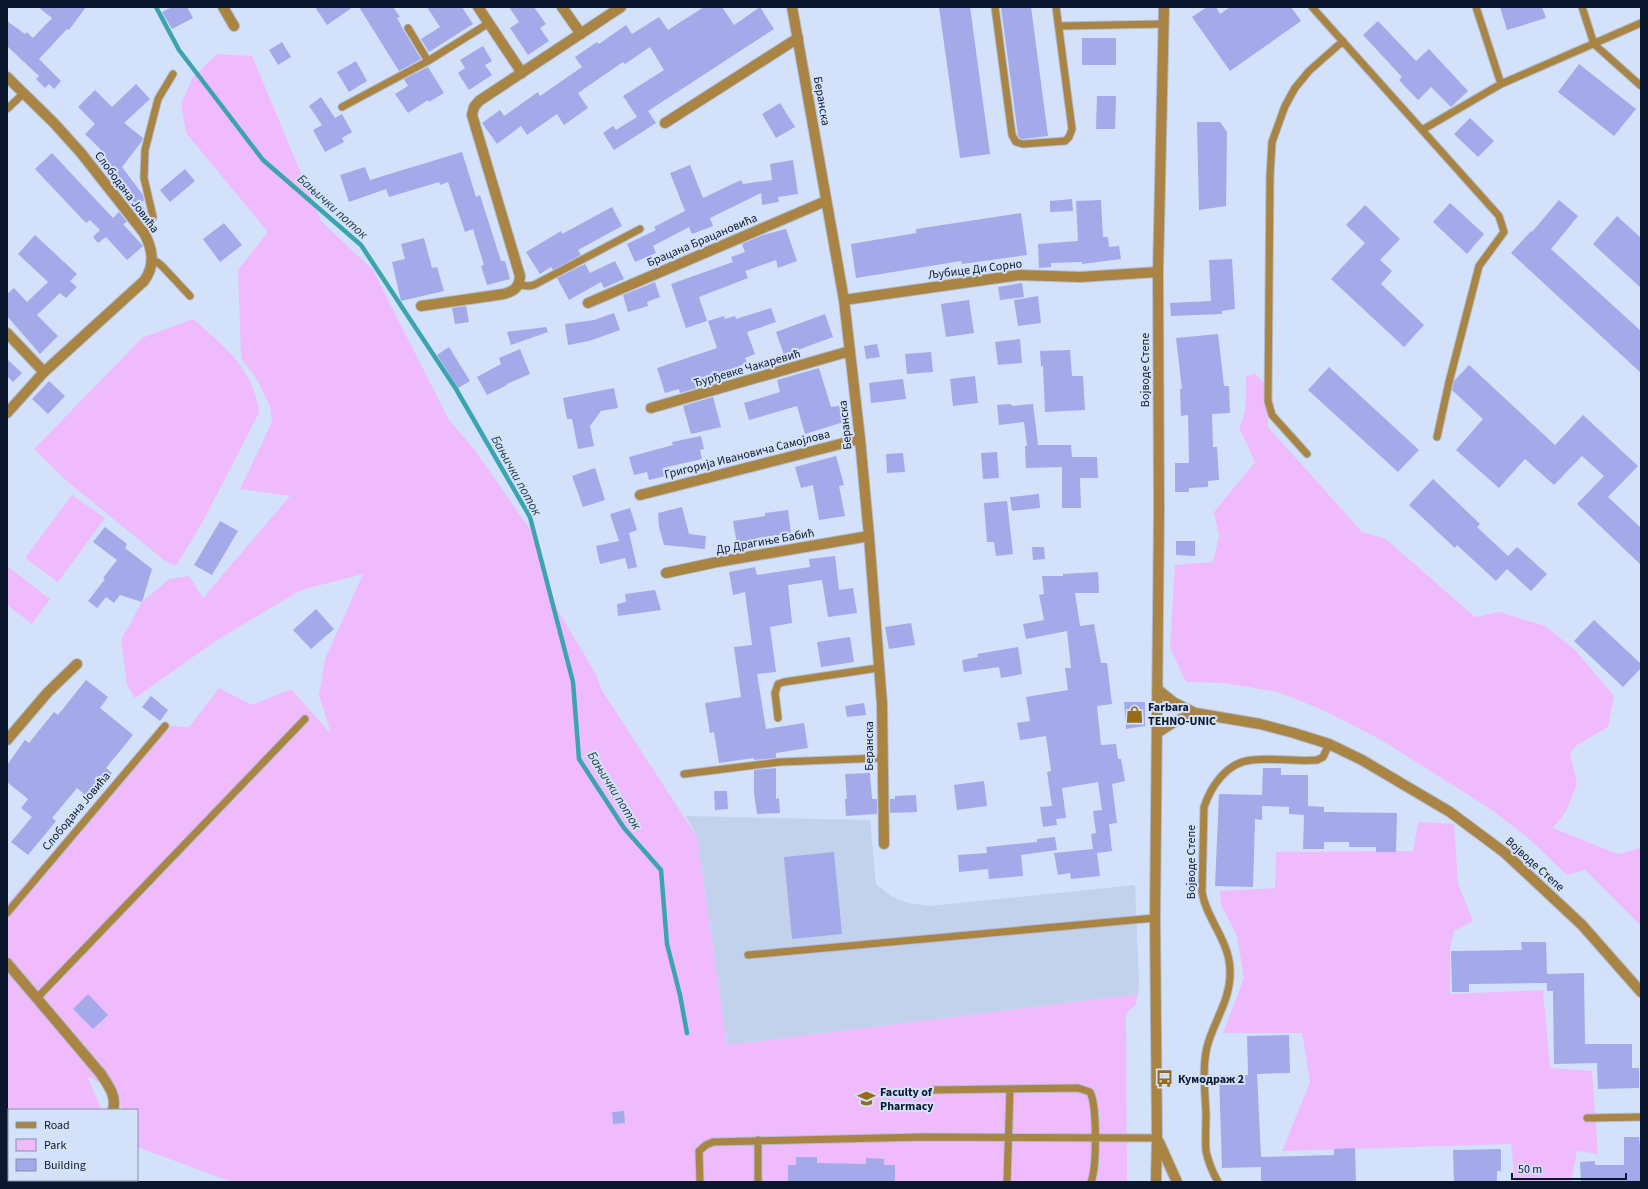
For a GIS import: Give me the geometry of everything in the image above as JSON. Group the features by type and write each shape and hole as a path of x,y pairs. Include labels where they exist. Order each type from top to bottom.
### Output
{"street":[{"path":"223,7 234,26"},
{"path":"478,7 522,73"},
{"path":"562,7 581,34"},
{"path":"421,306 504,294 511,292 519,284 520,276 472,115 474,107 479,102 622,7"},
{"name":"Беранска","path":"792,7 844,300 860,439 882,704 884,844"},
{"name":"Војводе Степе","path":"1156,1182 1157,1138 1154,918 1159,511 1158,272 1164,7"},
{"path":"665,123 798,38"},
{"name":"Слободана Јовића","path":"7,77 54,123 81,153 144,233 150,242 151,261 150,270 144,281 44,372 7,414"},
{"name":"Брацана Брацановића","path":"588,303 826,200"},
{"name":"Љубице Ди Сорно","path":"844,300 1019,275 1080,277 1158,272"},
{"path":"7,333 44,372"},
{"name":"Ђурђевке Чакаревић","path":"651,408 850,351"},
{"name":"Григорија Ивановича Самојлова","path":"640,495 860,439"},
{"name":"Др Драгиње Бабић","path":"666,573 717,562 869,536"},
{"path":"7,740 48,692 77,664"},
{"name":"Војводе Степе","path":"1157,689 1173,702 1196,713 1260,724 1329,744 1368,763 1421,794 1468,824 1505,853 1582,925 1641,992"},
{"path":"1157,733 1174,722 1196,713"},
{"path":"7,963 101,1074 111,1089 114,1099 113,1109"},
{"path":"1157,1138 1177,1182"}],"lane":[{"path":"995,7 1012,135 1016,142 1023,144 1065,141 1069,137 1072,130 1056,7"},
{"path":"1312,7 1499,216 1504,232 1479,266 1449,382 1437,437"},
{"path":"1476,7 1501,84"},
{"path":"1582,7 1594,44 1641,86"},
{"path":"342,107 428,61 489,23"},
{"path":"1422,130 1501,84 1641,23"},
{"path":"1059,26 1163,24"},
{"path":"408,28 428,61"},
{"path":"1307,454 1272,415 1268,401 1270,176 1272,142 1283,112 1295,88 1309,71 1343,41"},
{"path":"144,233 153,217 144,178 145,150 158,99 173,74"},
{"path":"7,109 24,93"},
{"path":"519,284 529,286 534,285 640,229"},
{"path":"151,261 157,262 162,266 190,296"},
{"path":"778,718 775,693 778,684 878,668"},
{"path":"37,998 305,719"},
{"name":"Слободана Јовића","path":"7,913 165,726"},
{"name":"Војводе Степе","path":"1218,1182 1210,1166 1206,1151 1205,1062 1207,1046 1217,1018 1228,995 1230,970 1220,934 1204,905 1202,892 1204,807 1208,795 1217,781 1239,763 1252,760 1317,760 1323,757 1329,744"},
{"path":"684,774 780,762 882,758"},
{"path":"748,955 1154,918"},
{"path":"1007,1182 1010,1089"},
{"path":"933,1090 1085,1089 1090,1092 1094,1098 1094,1175 1091,1182"},
{"path":"1587,1118 1641,1117"},
{"path":"700,1182 700,1151 706,1145 713,1142 758,1140 1009,1137 1157,1138"},
{"path":"758,1140 758,1182"}],"shaded area":[{"path":"686,816 870,820 876,884 891,896 908,903 929,906 1135,885 1139,983 1138,994 727,1045 697,837"}],"green space":[{"path":"217,54 252,56 321,221 373,270 449,420 474,449 534,535 557,609 597,676 601,689 697,837 727,1045 1138,994 1136,1004 1126,1014 1127,1182 232,1182 138,1147 138,1109 122,1109 111,1089 87,1076 100,1109 8,1109 8,1181 23,1181 7,1182 7,904 165,726 189,727 219,688 252,705 291,689 331,734 319,695 325,659 363,574 301,590 217,640 135,698 127,685 121,640 142,602 169,579 189,576 203,598 290,496 240,489 272,422 270,406 258,381 241,358 238,270 268,232 186,133 181,103 193,77"},
{"path":"193,319 227,349 244,371 256,397 259,413 202,523 176,566 164,560 69,483 34,449 142,338"},
{"path":"1255,374 1268,386 1268,427 1362,532 1386,539 1475,617 1499,612 1545,626 1575,650 1614,696 1608,727 1577,745 1570,753 1577,784 1566,811 1553,828 1618,854 1641,848 1641,926 1585,870 1567,875 1527,837 1489,808 1383,741 1325,711 1278,692 1224,683 1186,682 1170,648 1175,565 1213,562 1219,536 1214,512 1255,462 1239,427 1244,416 1245,409 1246,376"},
{"path":"72,495 105,518 58,582 25,558"},
{"path":"7,566 50,599 32,624 7,605"},
{"path":"1418,822 1454,824 1458,884 1473,921 1454,931 1450,948 1450,994 1543,990 1550,1068 1592,1071 1598,1154 1577,1151 1571,1182 1515,1182 1511,1144 1282,1151 1310,1082 1302,1033 1223,1033 1244,978 1237,936 1221,905 1220,891 1275,888 1276,852 1413,851"}],"building":[{"path":"38,7 86,7 69,30 67,29 39,59 61,81 54,89 49,84 45,88 36,79 39,76 7,46 7,21 25,34 27,32 33,38 52,18"},
{"path":"172,7 187,7 193,18 172,29 162,12"},
{"path":"315,7 353,7 327,25"},
{"path":"359,7 393,7 400,17 397,18 404,31 421,59 399,71"},
{"path":"427,7 462,7 473,24 429,52 421,39 440,27"},
{"path":"509,7 534,7 546,24 540,28 549,41 528,55 510,28 519,22"},
{"path":"704,7 722,7 734,25 760,7 774,29 648,111 656,123 614,150 603,133 613,126 616,130 637,117 623,96 664,70 650,47 625,64 623,62 578,93 588,108 564,125 557,114 527,135 521,126 497,144 482,123 500,110 504,116 538,92 540,96 582,67 575,57 597,42 599,44 626,25 632,34 659,17 668,30"},
{"path":"939,7 970,7 990,154 960,158"},
{"path":"1001,7 1031,7 1048,136 1023,139 1019,138"},
{"path":"1207,7 1216,7 1220,14 1230,7 1291,7 1301,21 1230,71 1192,17"},
{"path":"1500,7 1542,7 1546,18 1507,30"},
{"path":"1378,21 1416,61 1429,49 1468,91 1451,107 1431,87 1418,100 1399,80 1402,77 1363,35"},
{"path":"1082,38 1116,38 1116,65 1082,65"},
{"path":"282,42 291,57 278,65 269,50"},
{"path":"483,46 492,61 485,65 492,75 469,90 458,73 465,68 460,60"},
{"path":"356,61 367,81 349,92 337,72"},
{"path":"1579,64 1636,109 1614,136 1558,92"},
{"path":"428,67 444,93 429,102 428,100 408,113 395,94 408,86 404,79"},
{"path":"136,84 150,99 124,123 143,138 122,167 143,195 144,201 141,203 145,209 137,214 113,181 116,179 95,157 102,151 85,134 95,124 78,107 95,90 112,107"},
{"path":"1097,96 1116,96 1115,129 1096,129"},
{"path":"321,97 335,118 342,114 352,132 342,138 344,142 325,152 313,130 322,125 309,106"},
{"path":"780,103 795,127 776,138 762,114"},
{"path":"1470,118 1494,141 1478,157 1454,134"},
{"path":"1197,122 1220,122 1227,132 1226,206 1199,210"},
{"path":"462,152 476,197 480,195 501,261 505,261 510,279 487,285 481,266 484,265 473,229 465,232 448,182 440,185 439,182 389,197 386,189 349,202 340,175 365,167 370,180"},
{"path":"52,153 113,218 119,212 127,222 123,224 143,246 127,260 106,237 98,243 93,237 100,230 90,220 86,223 35,169"},
{"path":"793,160 798,194 778,197 779,202 762,205 761,193 710,218 713,226 692,234 689,227 653,246 656,253 635,262 627,244 656,230 654,227 685,211 670,173 690,165 703,198 741,180 743,184 772,180 770,164"},
{"path":"185,169 195,181 170,202 160,190"},
{"path":"1072,199 1073,211 1050,212 1050,201"},
{"path":"1101,200 1103,237 1108,237 1109,247 1119,246 1121,259 1082,264 1082,262 1051,263 1051,267 1039,268 1038,244 1078,241 1076,201"},
{"path":"1559,200 1578,216 1551,249 1641,331 1641,373 1511,253 1531,231 1532,232"},
{"path":"1450,203 1484,234 1467,254 1433,222"},
{"path":"1365,205 1400,239 1380,260 1392,271 1381,284 1424,325 1404,347 1331,279 1365,243 1346,225"},
{"path":"612,207 622,226 578,250 581,255 553,270 551,267 540,274 526,252 561,231 562,234"},
{"path":"1021,213 1027,255 962,264 961,261 856,278 851,244 916,233 916,229"},
{"path":"1617,216 1641,238 1641,288 1593,244"},
{"path":"224,223 242,245 220,262 203,239"},
{"path":"786,229 797,261 778,268 776,260 745,271 748,278 699,297 707,321 686,328 671,284 733,262 731,257 745,252 742,244 763,235"},
{"path":"35,235 77,274 70,281 77,287 66,298 60,293 37,315 58,336 40,354 7,316 7,294 14,288 27,302 48,282 18,254"},
{"path":"424,238 432,268 437,267 444,291 401,301 392,262 405,259 401,244"},
{"path":"1232,259 1235,309 1222,311 1222,314 1171,316 1170,303 1211,301 1209,260"},
{"path":"615,261 624,279 604,288 601,282 569,300 557,278 585,264 590,273"},
{"path":"655,282 660,297 647,302 648,306 628,312 623,295"},
{"path":"1022,283 1024,297 1000,300 998,287"},
{"path":"1038,296 1041,323 1018,326 1014,300"},
{"path":"969,300 974,333 946,337 941,304"},
{"path":"466,306 469,322 455,324 452,308"},
{"path":"771,308 776,322 747,332 755,354 745,358 747,363 734,368 735,371 709,380 710,384 680,393 679,389 665,393 657,368 717,348 708,321 724,316 725,319 735,316 736,319"},
{"path":"614,313 620,330 589,341 568,345 565,324 594,320"},
{"path":"825,314 833,337 784,355 776,332"},
{"path":"546,327 548,332 511,345 507,332"},
{"path":"1218,334 1224,386 1229,386 1230,413 1212,414 1213,447 1217,447 1219,480 1208,481 1208,487 1189,488 1189,492 1175,492 1175,463 1189,463 1188,415 1181,416 1180,389 1182,389 1176,338"},
{"path":"1020,339 1022,363 998,365 995,342"},
{"path":"877,344 880,357 866,359 864,346"},
{"path":"449,347 470,381 458,388 437,355"},
{"path":"520,349 530,374 487,395 477,377 501,364 499,358"},
{"path":"1070,350 1072,376 1083,376 1085,410 1045,412 1043,366 1041,367 1040,351"},
{"path":"931,352 933,372 907,374 905,354"},
{"path":"7,359 22,373 13,382 7,376"},
{"path":"1469,365 1555,445 1583,415 1638,466 1608,497 1641,528 1641,565 1577,504 1604,476 1582,456 1554,485 1525,459 1499,488 1456,450 1483,419 1452,390 1454,381"},
{"path":"1329,367 1419,450 1398,472 1308,390"},
{"path":"819,368 831,407 844,405 847,421 805,434 797,406 749,420 744,403 780,392 777,380"},
{"path":"975,376 978,403 953,406 950,379"},
{"path":"903,379 906,399 871,403 869,383"},
{"path":"49,381 65,396 48,414 32,399"},
{"path":"614,388 618,408 601,411 590,426 594,446 578,449 572,419 567,419 563,398"},
{"path":"713,397 721,427 691,434 683,406"},
{"path":"1011,404 1012,406 1033,404 1038,445 1071,445 1072,457 1097,457 1098,478 1080,478 1081,508 1062,508 1062,467 1026,468 1025,446 1027,446 1024,422 999,425 997,405"},
{"path":"701,436 704,449 700,450 702,459 663,468 665,476 649,480 647,472 634,475 629,457 673,445 672,442"},
{"path":"997,452 999,478 983,479 981,453"},
{"path":"903,453 905,472 887,473 886,454"},
{"path":"836,456 844,485 839,486 845,516 819,520 813,485 801,488 795,467"},
{"path":"595,468 605,500 583,507 572,476"},
{"path":"1433,479 1480,524 1477,527 1508,556 1517,547 1547,574 1531,591 1507,569 1496,581 1457,545 1455,548 1409,505"},
{"path":"1039,494 1040,508 1012,511 1010,497"},
{"path":"1007,501 1013,554 996,556 994,542 987,542 984,503"},
{"path":"682,507 689,534 706,536 705,549 664,545 659,527 658,513"},
{"path":"630,508 637,530 629,533 637,567 628,569 625,558 600,564 596,546 619,541 610,514"},
{"path":"788,510 791,533 757,538 757,540 737,544 733,521 765,516 765,513"},
{"path":"220,521 238,531 212,575 194,565"},
{"path":"105,527 127,544 125,548 152,569 142,602 120,595 114,603 106,597 97,608 88,601 117,560 93,542"},
{"path":"1176,541 1195,541 1195,556 1176,555"},
{"path":"1032,547 1044,547 1045,559 1033,560"},
{"path":"835,556 839,590 853,588 857,613 828,617 822,580 788,585 792,623 770,627 776,672 757,674 766,729 804,723 808,748 776,753 776,758 754,760 754,758 719,763 714,732 710,733 705,703 741,697 734,647 752,645 745,592 733,595 729,572 755,567 757,575 810,567 809,559"},
{"path":"1098,572 1099,593 1075,593 1080,626 1094,624 1101,663 1107,663 1112,704 1097,706 1101,745 1116,744 1118,759 1121,759 1125,781 1112,784 1117,823 1109,824 1112,851 1097,853 1100,876 1071,879 1070,873 1058,875 1054,853 1093,849 1091,834 1096,833 1093,811 1102,810 1098,782 1062,788 1066,818 1056,819 1057,825 1043,827 1040,807 1052,806 1047,772 1051,771 1046,736 1020,740 1017,723 1030,721 1026,697 1068,690 1065,668 1071,668 1067,631 1026,639 1023,624 1044,620 1039,595 1044,594 1042,576 1063,576 1063,574"},
{"path":"655,590 661,610 618,616 617,604 626,602 625,594"},
{"path":"316,609 334,629 311,649 293,630"},
{"path":"1594,620 1641,664 1641,668 1623,687 1574,641"},
{"path":"911,623 915,645 889,649 885,627"},
{"path":"850,637 854,662 821,667 817,642"},
{"path":"1018,647 1022,674 1001,678 999,667 964,672 962,660 978,657 977,654"},
{"path":"86,680 108,697 100,708 133,735 106,768 112,773 90,799 77,788 52,818 56,821 28,855 11,842 32,817 21,808 28,799 7,782 7,765 25,740 29,743 54,712 58,715"},
{"path":"151,696 168,710 160,721 142,707"},
{"name":"Farbara TEHNO-UNIC","path":"1124,702 1145,702 1145,726 1126,729"},
{"path":"864,703 866,715 847,717 845,706"},
{"path":"776,768 776,799 779,798 780,813 757,814 754,794 754,770"},
{"path":"1263,768 1281,768 1281,775 1308,775 1308,806 1324,807 1324,812 1397,813 1396,852 1376,852 1376,847 1349,847 1349,842 1324,842 1324,849 1303,849 1304,815 1289,814 1289,807 1262,806 1262,820 1255,819 1253,887 1215,886 1219,794 1262,795"},
{"path":"870,773 872,799 877,799 877,814 846,816 845,799 847,799 845,774"},
{"path":"984,781 987,806 957,810 954,785"},
{"path":"714,791 727,791 728,809 715,810"},
{"path":"916,795 917,812 890,813 890,799 895,799 895,796"},
{"path":"1055,837 1057,850 1021,855 1023,876 989,879 988,869 959,872 958,855 987,853 986,847 1037,842 1037,839"},
{"path":"834,852 842,934 792,939 784,857"},
{"path":"1521,942 1546,942 1547,974 1584,973 1585,1044 1632,1044 1632,1068 1639,1068 1639,1088 1598,1089 1597,1063 1554,1064 1553,991 1547,991 1547,983 1469,984 1469,992 1452,992 1451,951 1522,950"},
{"path":"88,994 108,1015 93,1029 73,1009"},
{"path":"1289,1035 1290,1073 1257,1074 1261,1157 1334,1155 1334,1149 1355,1148 1356,1182 1261,1182 1261,1167 1222,1168 1219,1075 1248,1075 1247,1036"},
{"path":"624,1111 625,1123 613,1124 612,1112"},
{"path":"1624,1137 1639,1137 1641,1146 1641,1181 1581,1182 1580,1162 1595,1161 1595,1165 1624,1165"},
{"path":"1501,1149 1501,1171 1497,1171 1497,1182 1454,1182 1453,1150"},
{"path":"796,1157 817,1157 817,1163 866,1164 866,1158 884,1159 884,1165 895,1165 895,1182 788,1182 788,1165 796,1165"}],"waterway":[{"name":"Бањички поток","path":"156,7 179,50 263,160 361,245 456,389 530,517 573,682 579,759 624,828 661,870 667,944 680,995 687,1033"}],"place":[{"name":"Farbara TEHNO-UNIC","path":"1135,714"},
{"name":"Кумодраж 2","path":"1165,1079"},
{"name":"Faculty of Pharmacy","path":"867,1099"}]}
